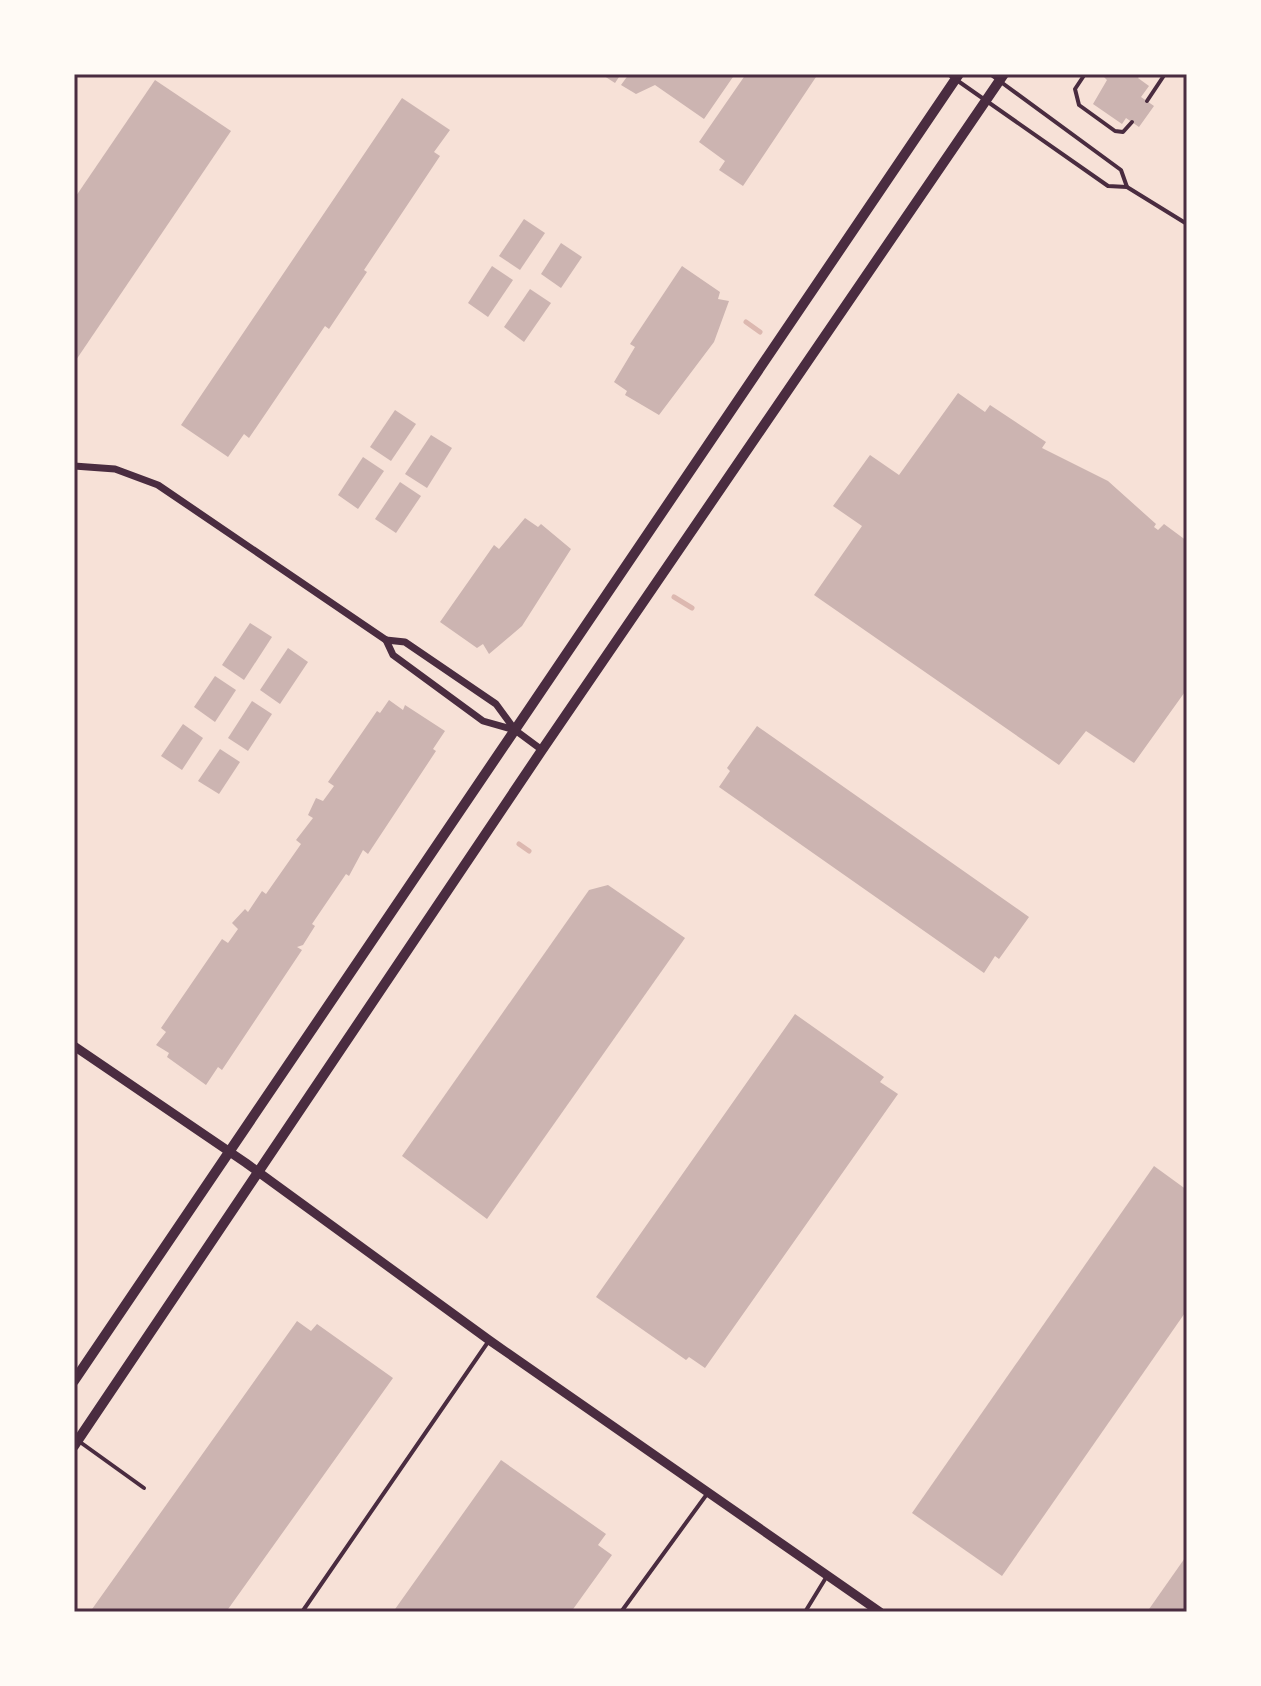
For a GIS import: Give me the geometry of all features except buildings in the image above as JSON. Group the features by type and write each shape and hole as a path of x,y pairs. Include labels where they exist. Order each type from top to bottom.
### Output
{"main road":[{"path":"74,1381 955,76"},
{"path":"76,1443 542,750 986,100 998,76"}],"street":[{"path":"74,466 115,469 158,485 386,640 405,642 496,704 515,730 542,750"},
{"path":"386,640 393,655 483,721 515,730"},
{"path":"74,1046 246,1163 489,1340 880,1612"}],"lane":[{"path":"1085,74 1075,89 1079,105 1115,131 1123,132 1132,122"},
{"path":"1147,101 1165,74"},
{"path":"955,76 1108,186 1127,187 1187,224"},
{"path":"998,76 1121,170 1127,187"},
{"path":"302,1612 489,1340"},
{"path":"76,1443 144,1488"},
{"path":"621,1612 709,1491"},
{"path":"805,1612 828,1575"}],"waterway":[{"path":"746,322 760,332"},
{"path":"674,597 692,608"},
{"path":"519,844 529,851"}]}
